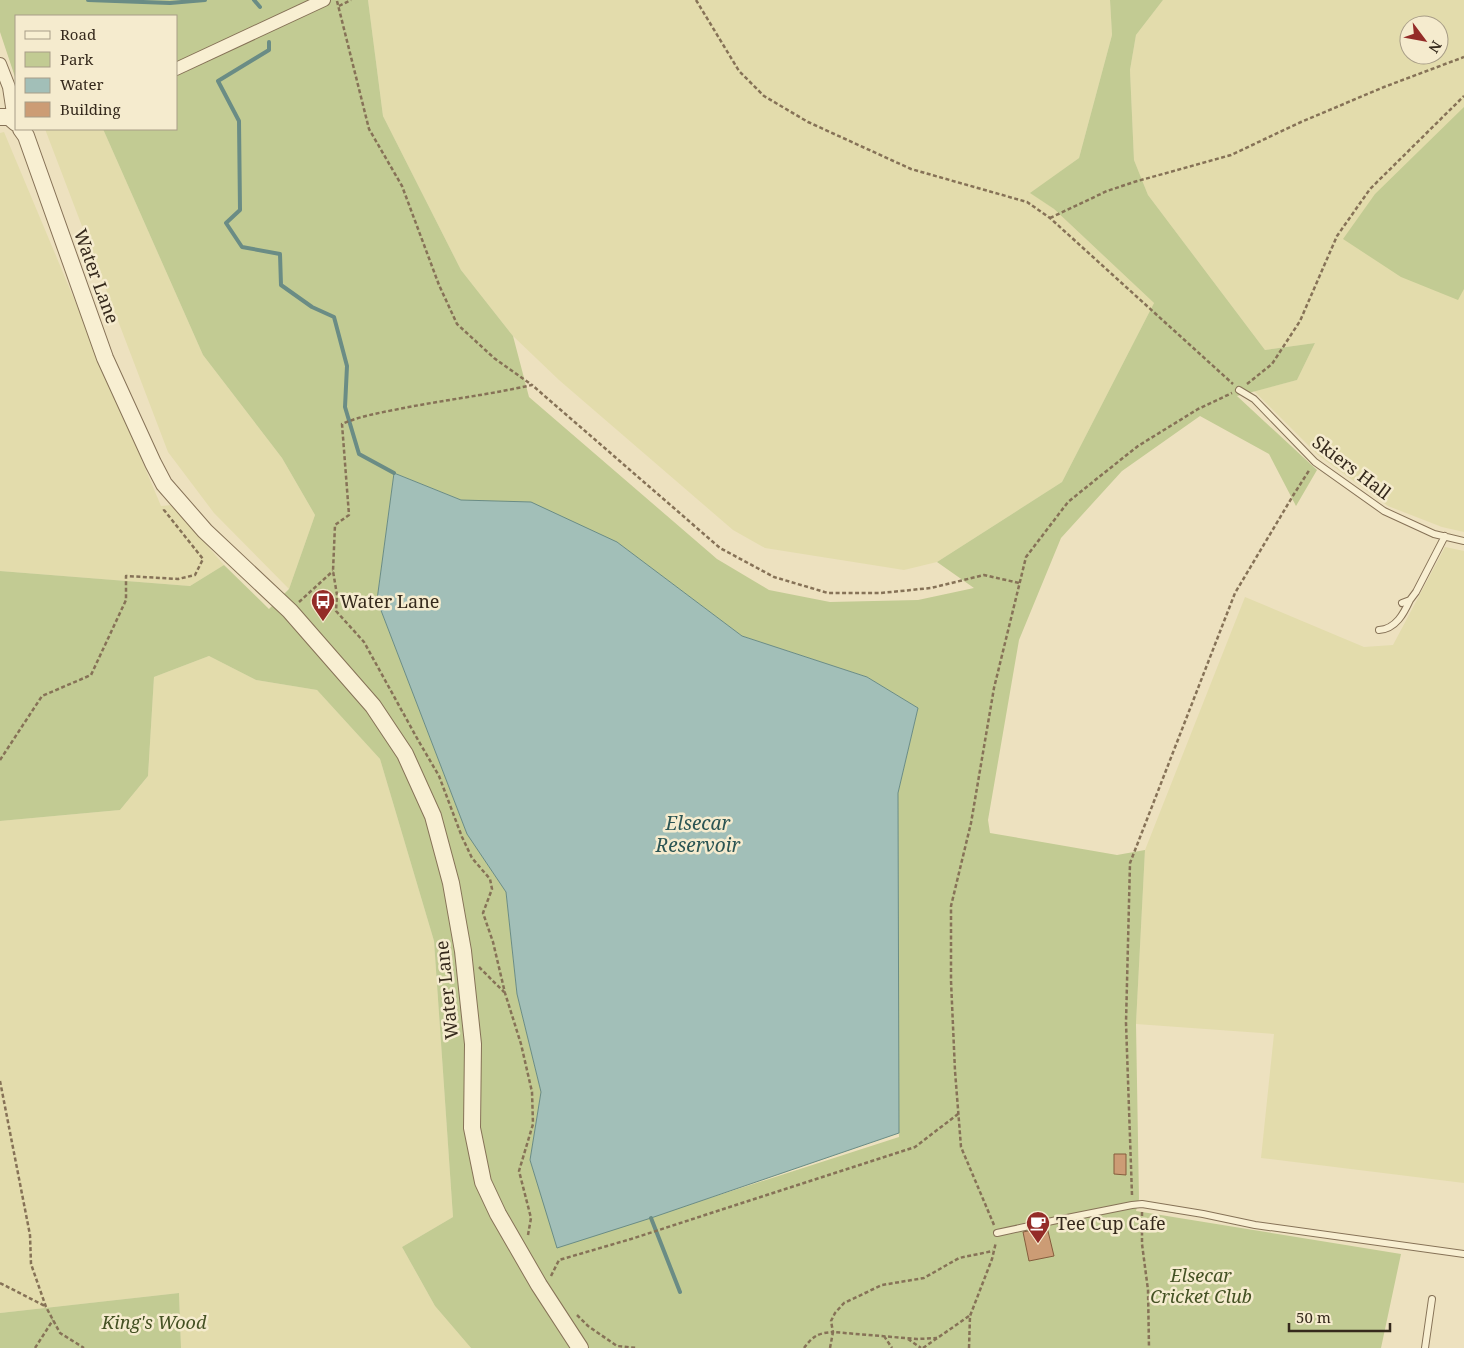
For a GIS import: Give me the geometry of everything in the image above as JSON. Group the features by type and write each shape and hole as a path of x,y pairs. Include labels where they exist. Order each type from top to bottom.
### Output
{"street":[{"path":"178,68 324,0"},
{"path":"0,64 8,87 14,121"},
{"name":"Water Lane","path":"21,130 26,136 105,358 164,484 205,531 290,611 373,706 405,754 433,816 451,883 463,951 473,1044 472,1128 482,1182 539,1286 580,1348"}],"lane":[{"name":"Skiers Hall","path":"1239,390 1254,399 1315,462 1384,511 1434,534 1464,541"},
{"path":"1379,630 1390,628 1400,619 1445,536"},
{"path":"1402,603 1410,600"},
{"path":"997,1233 1142,1204 1255,1225 1464,1254"},
{"path":"1425,1348 1432,1299"}],"path":[{"path":"337,0 369,129 402,186 439,285 457,324 494,358 532,385 720,548 774,577 828,593 881,593 923,589 984,575 1019,584"},
{"path":"339,6 351,0"},
{"path":"696,0 740,71 764,96 808,122 911,169 1027,202 1050,218 1239,390"},
{"path":"1050,218 1107,191 1231,155 1300,122 1384,87 1464,57"},
{"path":"969,1348 970,1316 992,1259 997,1233 961,1147 950,981 951,906 971,823 994,688 1026,557 1068,502 1138,446 1198,409 1239,390 1272,364 1300,321 1337,236 1370,189 1464,96"},
{"path":"342,424 355,418 532,385"},
{"path":"1132,1205 1126,1023 1130,863 1235,593 1315,462"},
{"path":"0,760 42,696 91,675 126,600 126,576 178,579 195,575 203,558 164,510 164,484"},
{"path":"290,611 333,571"},
{"path":"463,951 505,993"},
{"path":"0,1081 30,1235 32,1264 46,1307 60,1333 84,1348"},
{"path":"630,1239 915,1147 958,1114"},
{"path":"1142,1204 1142,1244 1148,1290 1149,1348"},
{"path":"830,1348 833,1332 831,1321 844,1303 882,1285 924,1278 959,1258 994,1251"},
{"path":"0,1283 46,1307"},
{"path":"575,1313 588,1326 617,1346 637,1348"},
{"path":"906,1338 922,1348 970,1316"},
{"path":"35,1348 53,1320"},
{"path":"804,1348 821,1333 833,1332 917,1339 937,1338"},
{"path":"884,1336 892,1348"}],"shaded area":[{"path":"368,0 1110,0 1112,35 1079,158 1031,193 1054,209 1154,303 1062,482 937,562 904,570 765,548 733,530 559,380 513,336 461,270 383,116"},
{"path":"1163,0 1464,0 1464,532 1442,527 1388,506 1318,455 1254,391 1297,380 1315,343 1265,350 1148,195 1134,160 1130,70 1136,35"},
{"path":"45,130 103,130 203,355 282,458 315,515 289,589 214,513 168,452"},
{"path":"4,132 161,506 172,505 224,565 190,586 0,571 0,133"},
{"path":"1445,547 1464,551 1464,1183 1261,1158 1274,1034 1136,1024 1145,850 1245,597 1364,647 1393,645"},
{"path":"209,656 256,680 317,690 380,759 434,941 453,1217 402,1247 435,1306 471,1348 181,1348 179,1293 0,1313 0,821 120,810 148,776 154,677"}],"green space":[{"name":"Elsecar Cricket Club","path":"0,0 368,0 383,116 461,270 513,336 529,397 717,559 769,590 830,602 918,600 974,588 937,562 1062,482 1154,303 1054,209 1030,193 1079,158 1112,35 1110,0 1163,0 1136,35 1130,70 1134,160 1148,195 1265,350 1315,343 1297,380 1237,396 1317,470 1296,506 1269,454 1200,416 1122,471 1061,538 1019,640 988,820 990,833 1117,855 1145,850 1136,1024 1139,1199 1136,1211 1401,1254 1381,1348 471,1348 435,1306 402,1247 453,1217 434,941 380,759 317,690 256,680 209,656 154,677 148,776 120,810 0,821 0,571 190,586 224,565 269,609 289,589 315,515 282,458 203,355 103,130 178,130 178,15 15,15 15,77 0,32","holes":["394,473 461,500 617,542 742,636 867,677 918,708 898,793 899,1137 558,1247 530,1160 541,1092 517,994 506,892 467,834 377,600"]},
{"path":"1464,107 1464,289 1458,300 1401,277 1343,239 1375,194"},
{"name":"King's Wood","path":"179,1293 181,1348 0,1348 0,1313"}],"water":[{"name":"Elsecar Reservoir","path":"394,473 461,500 531,502 617,542 742,636 867,677 918,708 898,793 899,1133 651,1218 557,1248 530,1160 541,1092 517,994 506,892 467,834 377,600"}],"building":[{"path":"1114,1154 1126,1154 1126,1175 1114,1174"},
{"name":"Tee Cup Cafe","path":"1047,1227 1054,1256 1029,1261 1023,1232"}],"waterway":[{"path":"88,0 170,3 205,0"},
{"path":"254,0 260,7"},
{"path":"269,42 269,50 218,81 239,121 240,210 226,223 242,247 280,254 281,285 312,307 334,317 347,366 345,407 359,454 394,473"},
{"path":"651,1218 680,1292"}],"place":[{"name":"Water Lane","path":"323,622"},
{"name":"Tee Cup Cafe","path":"1038,1244"}]}
